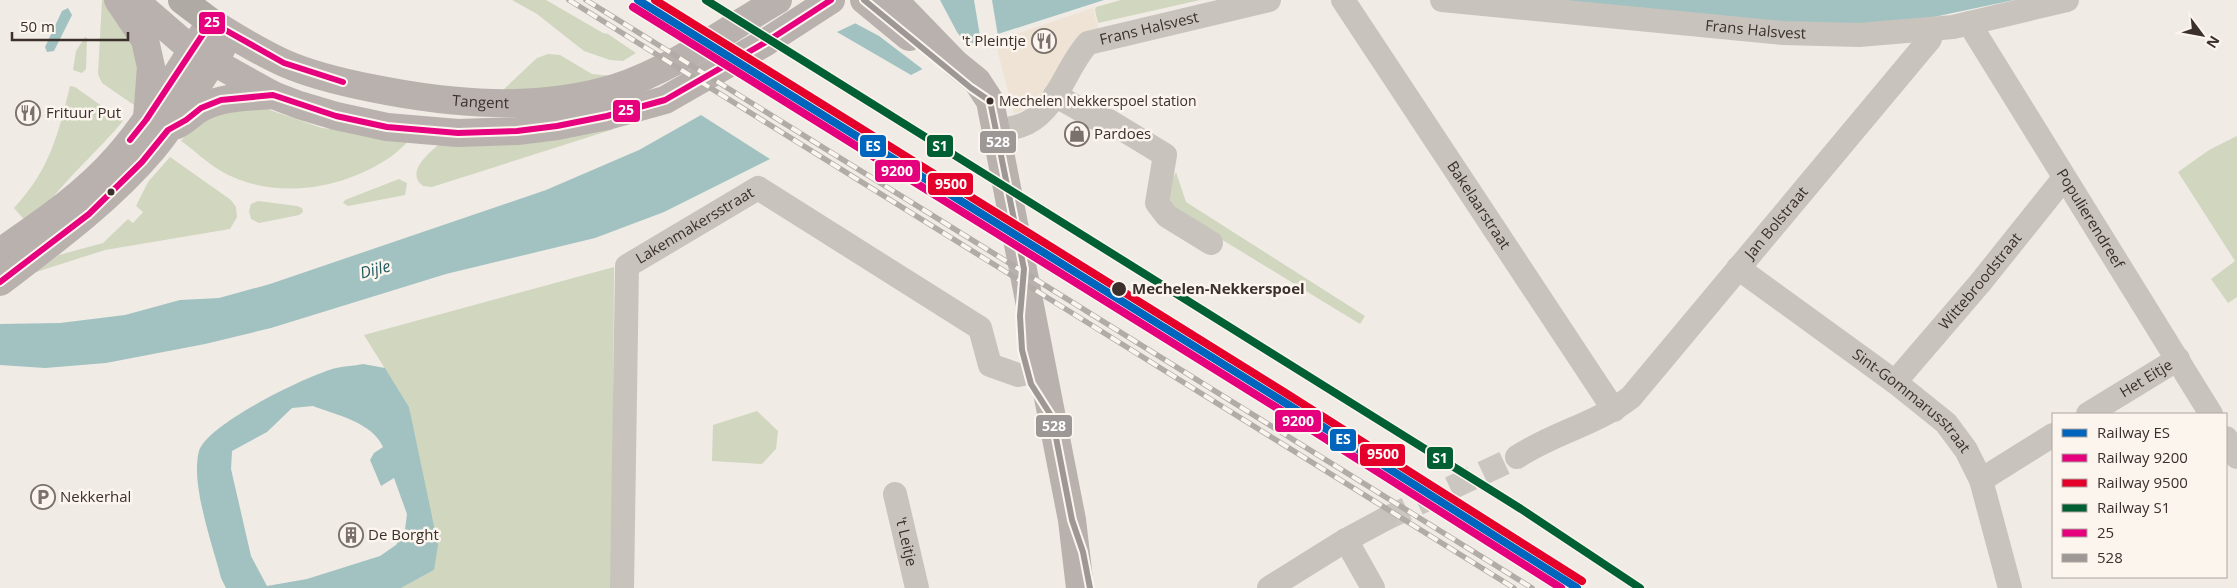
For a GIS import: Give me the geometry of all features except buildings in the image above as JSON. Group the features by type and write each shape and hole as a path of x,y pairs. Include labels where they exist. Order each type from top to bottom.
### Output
{"highway":[{"name":"Tangent","path":"182,0 222,28"}],"main road":[{"path":"118,0 145,40 151,66 157,125"},
{"name":"Tangent","path":"134,0 202,56 273,95 326,113 387,127 458,133 517,131 557,126 607,116 665,100 766,42 831,0"},
{"name":"Tangent","path":"222,28 284,63 334,80 404,95 495,104 554,100 614,88 666,67 778,0"},
{"path":"891,5 952,66"},
{"path":"891,5 952,66 977,81 990,101 998,132 1024,269 1036,372 1052,417 1072,520 1080,588"},
{"path":"0,282 89,214 142,162 157,125 222,28"},
{"path":"0,252 60,211 92,183 118,156 157,125 186,120 200,108 221,100 273,95"},
{"path":"1072,520 1090,588"}],"street":[{"name":"Frans Halsvest","path":"998,132 1027,123 1037,116 1055,95 1080,52 1088,43 1269,0"},
{"name":"Bakelaarstraat","path":"1343,0 1614,410"},
{"name":"Frans Halsvest","path":"1442,0 1783,33 1859,35 1932,30 2067,0"},
{"name":"Populierendreef","path":"1969,23 2210,413"},
{"name":"Jan Bolstraat","path":"1517,457 1536,445 1614,410 1631,397 1930,39 1932,30"},
{"path":"1055,95 1094,118 1110,121 1165,155 1157,203 1167,216 1211,243"},
{"name":"Wittebroodstraat","path":"1895,382 1980,283 2064,178"},
{"name":"Lakenmakersstraat","path":"622,588 627,266 758,188 980,328 990,365 1018,375 1036,372"},
{"name":"Sint-Gommarusstraat","path":"1738,268 1895,382 1946,423 1966,450 1981,480 2010,588"},
{"name":"Het Eitje","path":"2090,413 2178,359"},
{"path":"1981,480 2052,437"},
{"path":"2227,440 2237,457"},
{"name":"'t Leitje","path":"895,494 917,588"},
{"path":"1269,588 1346,540 1385,519"},
{"path":"1346,540 1372,588"}],"green space":[{"path":"102,0 130,27 140,46 134,105 102,83 98,74"},
{"path":"512,0 546,0 603,33 608,34 636,53 623,61 610,60 584,51 537,14"},
{"path":"1121,0 1200,0 1098,23 1096,7"},
{"path":"85,37 87,38 86,69 82,73 73,70 76,51"},
{"path":"548,54 560,55 592,74 612,76 558,87 503,90 537,58"},
{"path":"70,86 75,87 123,121 28,224 14,208 36,179 51,151"},
{"path":"220,108 264,108 322,128 412,138 389,158 350,178 306,188 284,189 262,186 241,180 221,171 181,141 201,118"},
{"path":"606,126 614,129 432,187 423,186 416,174 421,162 442,142"},
{"path":"2237,136 2237,297 2228,303 2211,279 2235,261 2178,172 2209,150"},
{"path":"170,157 231,200 236,207 237,217 230,229 105,250 33,273 59,255 103,243 128,219 133,223 143,212 136,206 148,182"},
{"path":"1176,172 1186,202 1365,316 1360,324 1180,214 1170,204 1167,194"},
{"path":"399,179 407,183 405,195 348,206 343,203 345,200"},
{"path":"258,201 297,206 302,208 303,212 299,215 259,223 251,219 249,211 251,204"},
{"path":"614,267 612,588 401,588 434,570 409,407 364,335"},
{"path":"757,411 778,431 776,449 762,464 712,461 713,425"}],"shaded area":[{"path":"1093,8 1099,32 1031,107 1014,114 995,41"}],"water":[{"path":"904,0 1104,0 979,40 911,75 837,32"},
{"path":"1551,0 2014,0 1929,18 1852,26 1789,25"},
{"path":"68,8 72,15 54,51 47,52 45,47 62,11"},
{"name":"Dijle","path":"701,115 770,159 664,212 595,238 446,274 271,328 205,344 106,363 45,368 0,365 0,324 60,323 125,315 180,300 219,298 270,284 546,190 639,150"},
{"path":"363,364 385,368 409,407 438,545 434,570 401,588 226,588 221,578 200,497 197,464 199,451 206,440 220,428 238,415 282,390 322,372","holes":["313,406 353,420 371,431 378,438 383,447 374,453 370,460 381,486 394,478 407,514 405,530 396,545 380,556 307,579 267,586 251,556 231,469 232,451 267,432 292,408"]}],"pier":[{"path":"898,0 940,0 957,32 969,48 925,71 879,36 851,21"},
{"path":"974,0 992,0 998,36 981,42"}],"tunnel":[{"path":"1385,519 1517,457"}],"railway":[{"path":"569,0 1514,588"},
{"path":"586,0 1532,588"}],"rail line":[{"name":"ES","path":"638,0 1279,399 1577,588"},
{"name":"9500","path":"655,0 1284,392 1582,581"},
{"name":"S1","path":"706,0 1521,509 1640,588"},
{"name":"9200","path":"633,7 1274,406 1561,588"}],"transit line":[{"name":"25","path":"0,282 89,214 142,162 168,130 186,120 201,108 221,100 273,95 336,116 387,127 458,133 517,131 557,126 607,116 665,100 766,42 831,0"},
{"name":"528","path":"864,0 971,88 990,101 1024,269 1020,316 1022,350 1031,384 1052,417 1072,520 1083,552 1090,588"},
{"name":"25","path":"130,140 146,120 211,22 284,63 343,82"}],"place":[{"name":"'t Pleintje","path":"1044,41"},
{"name":"Mechelen Nekkerspoel station","path":"990,101"},
{"name":"Frituur Put","path":"28,113"},
{"name":"Pardoes","path":"1077,134"},
{"name":"Mechelen-Nekkerspoel","path":"1119,289"},
{"name":"Nekkerhal","path":"43,497"},
{"name":"De Borght","path":"351,535"}]}
